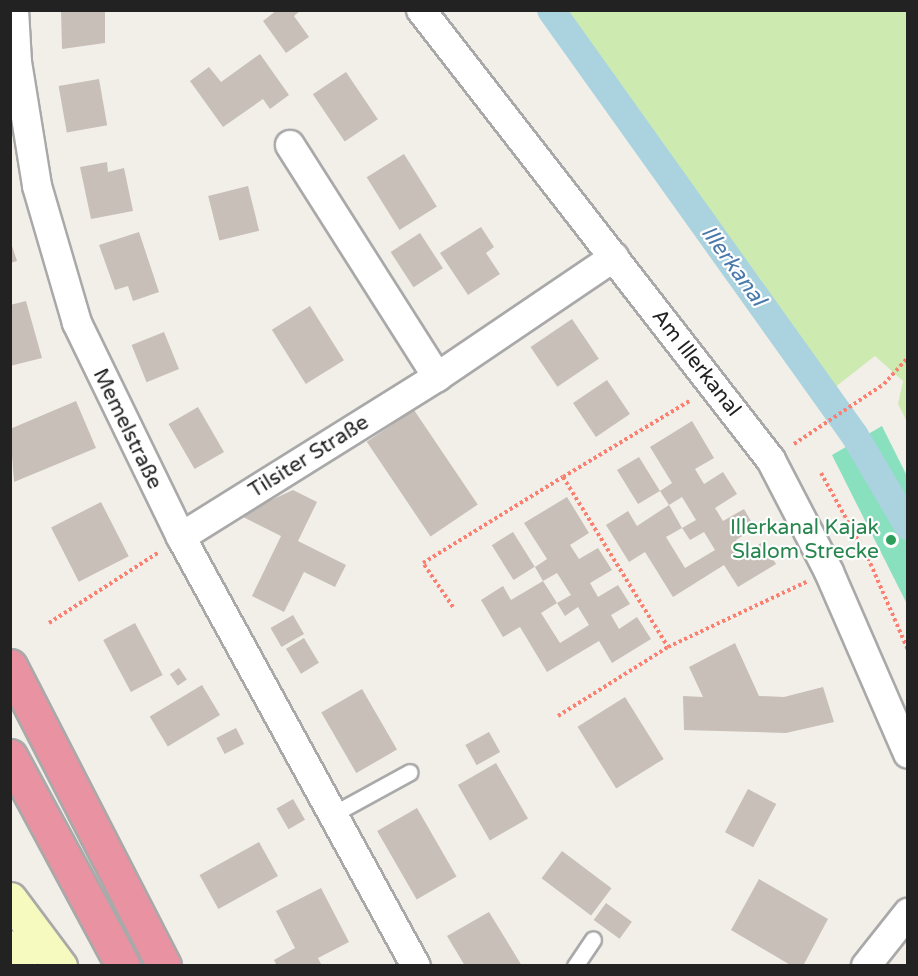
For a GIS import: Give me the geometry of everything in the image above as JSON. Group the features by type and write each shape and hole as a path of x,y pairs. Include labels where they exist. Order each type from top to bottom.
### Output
{"highway":[{"path":"10,666 164,966"},
{"path":"10,756 123,966"}],"main road":[{"path":"10,899 60,966"},
{"path":"10,947 21,966"}],"street":[{"name":"Memelstraße","path":"14,10 17,62 37,186 77,323 182,537 335,813 416,966"},
{"name":"Am Illerkanal","path":"421,10 771,460 829,572 908,754"},
{"path":"290,145 437,377"},
{"name":"Tilsiter Straße","path":"182,537 437,377 614,257"},
{"path":"866,966 908,913"}],"lane":[{"path":"335,813 410,772"},
{"path":"575,966 593,939"}],"path":[{"path":"798,441 884,384 908,357"},
{"path":"453,607 423,563 714,386"},
{"path":"821,473 868,558 908,650"},
{"path":"563,477 668,647"},
{"path":"49,623 182,537"},
{"path":"558,716 668,647 829,572"}],"green space":[{"path":"560,11 907,11 907,422 898,404 903,381 875,356 834,388"},
{"name":"Illerkanal Kajak Slalom Strecke","path":"882,426 907,476 907,604 832,455"}],"building":[{"path":"61,10 105,10 105,43 62,49"},
{"path":"277,10 301,10 294,16 309,37 286,53 263,21"},
{"path":"260,54 289,95 270,109 263,99 223,127 190,81 209,67 221,82"},
{"path":"346,72 378,119 345,142 313,94"},
{"path":"99,79 107,125 67,132 59,86"},
{"path":"404,154 437,207 400,230 367,177"},
{"path":"107,162 108,172 124,168 133,211 91,219 80,167"},
{"path":"248,186 259,231 219,241 208,196"},
{"path":"481,227 494,247 486,253 500,274 468,295 440,253"},
{"path":"139,232 159,292 133,301 128,286 115,290 99,245"},
{"path":"420,233 443,268 414,287 391,252"},
{"path":"10,240 17,261 10,263"},
{"path":"26,301 42,358 10,366 10,305"},
{"path":"310,306 344,360 306,384 272,330"},
{"path":"572,319 599,359 557,387 531,347"},
{"path":"164,332 179,369 147,382 132,345"},
{"path":"607,380 630,414 596,437 573,403"},
{"path":"76,401 96,448 14,482 10,429"},
{"path":"198,407 224,452 195,469 169,424"},
{"path":"414,410 478,505 430,536 367,442"},
{"path":"692,421 714,458 695,469 704,484 723,472 737,494 715,508 723,521 744,509 755,528 736,540 744,553 763,542 776,564 738,587 724,565 673,597 645,552 629,562 606,525 628,511 637,526 669,505 660,491 672,483 650,447","holes":["682,497 696,520 682,528 669,505","682,528 690,540 704,532 715,550 685,568 666,537"]},
{"path":"639,457 660,491 638,504 617,470"},
{"path":"293,490 317,502 298,541 346,565 335,587 304,572 284,612 252,596 281,536 239,515"},
{"path":"567,497 589,533 570,545 579,559 598,548 612,570 590,583 598,597 618,585 630,604 611,615 619,629 637,617 651,639 612,663 599,641 547,672 520,627 503,637 481,600 503,586 511,600 543,581 535,567 547,559 524,523","holes":["557,573 571,595 557,603 543,581","557,603 565,616 578,607 589,625 560,643 541,613"]},
{"path":"101,502 129,556 79,582 51,527"},
{"path":"513,532 535,567 514,580 492,545"},
{"path":"293,615 304,634 281,647 270,628"},
{"path":"135,623 163,675 131,692 103,640"},
{"path":"304,638 319,663 301,674 286,649"},
{"path":"735,643 759,696 784,697 823,687 834,722 786,733 684,730 683,696 703,697 689,667"},
{"path":"179,668 187,680 178,686 170,674"},
{"path":"202,685 220,715 168,746 150,716"},
{"path":"362,689 397,750 356,773 321,712"},
{"path":"625,697 664,759 616,789 578,727"},
{"path":"236,728 244,744 225,754 216,738"},
{"path":"489,732 500,752 477,765 465,745"},
{"path":"496,763 528,818 490,840 458,785"},
{"path":"748,789 776,804 753,847 725,832"},
{"path":"293,799 305,820 289,829 277,808"},
{"path":"417,808 457,876 417,899 377,831"},
{"path":"259,842 278,876 218,909 200,875"},
{"path":"562,851 612,888 591,915 542,878"},
{"path":"759,879 828,919 803,966 792,966 731,930"},
{"path":"321,888 349,942 318,958 322,966 277,966 274,960 295,948 276,911"},
{"path":"606,903 632,922 620,939 594,920"},
{"path":"489,912 522,966 465,966 447,936"}],"waterway":[{"name":"Illerkanal","path":"551,10 855,436 908,526"}],"place":[{"name":"Illerkanal Kajak Slalom Strecke","path":"891,540"}]}
